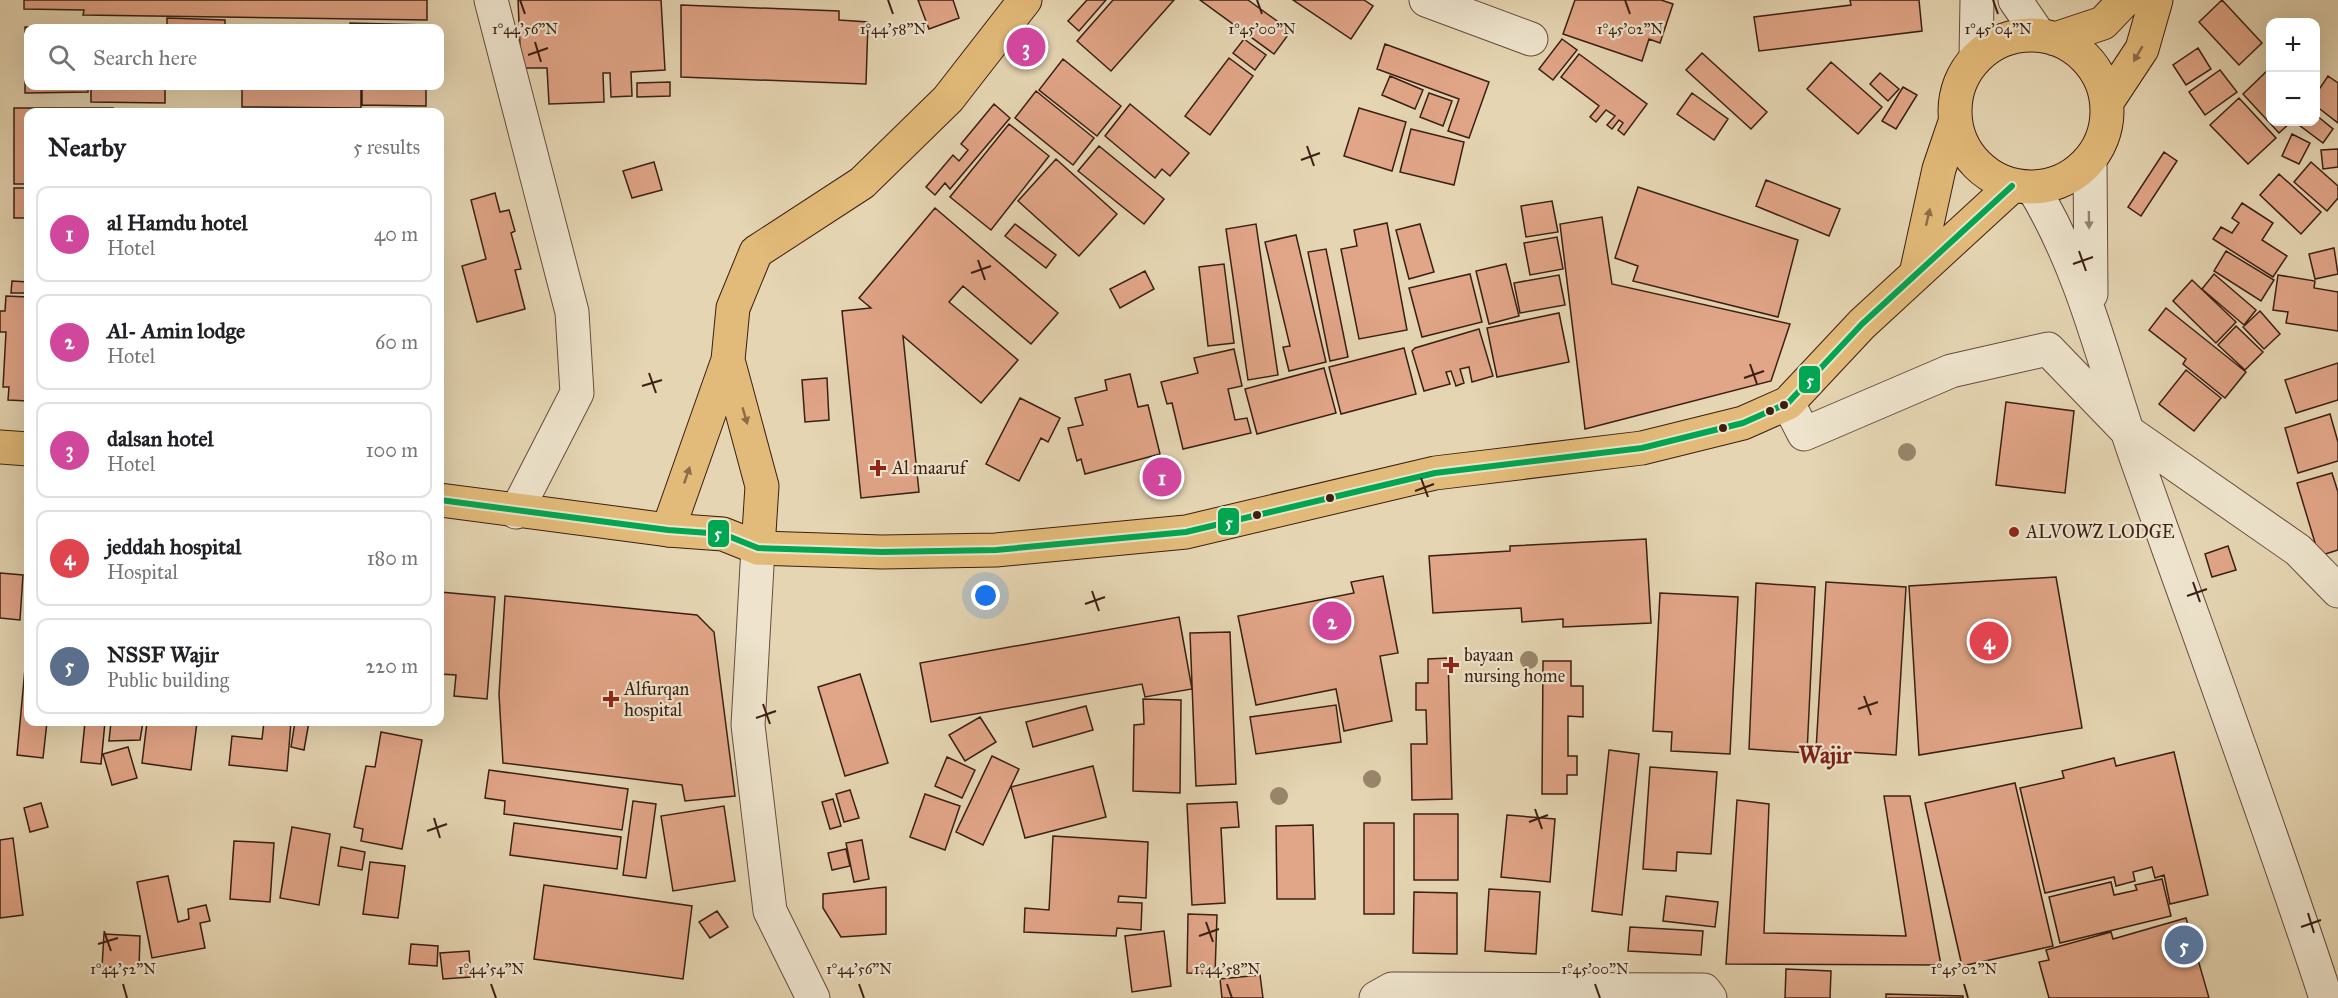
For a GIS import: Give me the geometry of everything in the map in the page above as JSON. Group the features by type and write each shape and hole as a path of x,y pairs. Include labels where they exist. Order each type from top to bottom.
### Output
{"main road":[{"path":"668,530 728,360 733,308 756,252 862,183 948,99 1025,0"},
{"path":"2047,37 2103,23 2125,0"},
{"path":"2107,102 2142,49 2156,0"},
{"path":"1916,274 1939,169 1955,122 1958,91 1965,73 1976,58 2005,40 2022,35 2047,37 2074,48 2090,63 2101,81 2107,102 2107,123 2101,143 2090,161 2073,176 2054,185 2023,187 1992,177 1976,164 1963,147 1955,122"},
{"path":"444,501 516,512 668,530 723,534 758,548 882,552 996,550 1186,532 1435,473 1642,448 1743,423 1788,403 1862,324 1916,274 2023,187"},
{"path":"728,360 762,486 758,548"},
{"path":"0,447 24,450"}],"street":[{"path":"491,0 572,312 577,393 516,512"},
{"path":"1426,0 1530,39"},
{"path":"1976,58 1977,0"},
{"path":"2015,0 2047,37"},
{"path":"2090,161 2091,312"},
{"path":"2023,187 2051,217 2091,312 2127,431 2276,846 2326,998"},
{"path":"1788,403 1804,434 1951,371 2048,349 2127,431 2298,550 2338,591"},
{"path":"758,548 748,725 770,910 813,998"},
{"path":"1376,998 1392,988 1704,990 1710,998"}],"building":[{"path":"24,0 427,0 427,20 83,15 84,10 24,9"},
{"path":"518,0 661,0 665,70 631,72 632,96 611,97 610,73 603,73 604,102 549,104 547,68 521,68"},
{"path":"918,0 953,0 959,18 929,29"},
{"path":"1087,0 1106,0 1079,31 1068,21"},
{"path":"1113,0 1174,0 1111,71 1077,41"},
{"path":"1200,0 1248,0 1291,31 1274,54"},
{"path":"1293,0 1364,0 1373,6 1351,39"},
{"path":"1575,0 1661,0 1673,4 1660,43 1649,39 1642,61 1563,34"},
{"path":"1850,0 1919,0 1922,31 1759,51 1754,17 1851,5"},
{"path":"2222,0 2262,43 2239,65 2199,22"},
{"path":"681,5 839,11 839,20 868,22 866,84 681,77"},
{"path":"167,18 225,20 225,24 167,24"},
{"path":"1244,39 1266,55 1255,70 1233,53"},
{"path":"1562,39 1577,50 1553,80 1539,69"},
{"path":"1385,44 1489,82 1469,138 1448,131 1459,99 1377,69"},
{"path":"2198,48 2211,69 2186,85 2173,65"},
{"path":"1702,53 1767,112 1751,129 1686,70"},
{"path":"1579,54 1647,104 1624,135 1618,130 1623,123 1619,120 1612,129 1607,125 1615,116 1606,110 1596,122 1590,117 1599,106 1561,77"},
{"path":"1229,58 1253,76 1210,135 1185,116"},
{"path":"1063,59 1121,106 1097,136 1039,90"},
{"path":"1831,62 1882,107 1858,134 1807,89"},
{"path":"2220,70 2237,92 2205,115 2189,92"},
{"path":"2266,72 2266,119 2243,94"},
{"path":"1880,73 1899,89 1888,101 1870,84"},
{"path":"1390,76 1423,90 1415,109 1382,95"},
{"path":"2328,76 2338,83 2338,123 2320,109 2320,88"},
{"path":"670,82 670,96 637,97 637,83"},
{"path":"1903,87 1917,95 1896,129 1882,121"},
{"path":"25,90 88,90 88,92 25,93"},
{"path":"91,90 165,90 165,103 91,102"},
{"path":"242,90 361,90 361,108 242,107"},
{"path":"362,90 426,90 426,106 362,105"},
{"path":"1036,91 1094,138 1073,165 1015,118"},
{"path":"1429,93 1452,101 1443,126 1420,117"},
{"path":"1692,93 1728,119 1714,140 1677,114"},
{"path":"2239,98 2276,138 2248,164 2210,125"},
{"path":"994,104 1010,118 950,189 945,183 935,195 926,187 953,155 959,161 968,150 961,144"},
{"path":"1130,104 1189,153 1170,176 1162,169 1155,178 1105,136"},
{"path":"14,108 24,108 24,184 14,184"},
{"path":"1359,108 1406,122 1392,171 1344,156"},
{"path":"2320,118 2333,129 2323,143 2300,126 2320,126"},
{"path":"1009,124 1049,156 991,230 950,197"},
{"path":"2273,126 2287,126 2279,133"},
{"path":"1411,129 1464,142 1454,185 1400,172"},
{"path":"2292,134 2310,143 2299,164 2282,156"},
{"path":"1099,146 1164,199 1144,224 1078,171"},
{"path":"2338,149 2338,167 2323,169 2321,150"},
{"path":"2164,152 2177,161 2141,216 2128,207"},
{"path":"1056,159 1117,214 1079,256 1018,201"},
{"path":"654,162 662,190 632,198 623,171"},
{"path":"2311,162 2338,186 2338,198 2327,211 2294,182"},
{"path":"2279,174 2321,212 2301,234 2260,195"},
{"path":"1766,180 1840,209 1829,236 1756,206"},
{"path":"1638,187 1798,240 1778,317 1633,281 1638,266 1615,258"},
{"path":"14,188 24,188 24,218 14,218"},
{"path":"495,193 500,212 509,210 515,231 511,233 521,269 515,270 525,309 477,322 462,266 486,259 471,200"},
{"path":"1552,201 1558,232 1526,237 1521,206"},
{"path":"2242,203 2273,223 2262,240 2287,256 2273,277 2213,239 2221,227 2232,233 2239,223 2232,218"},
{"path":"935,208 1058,313 1031,344 963,286 949,302 1018,360 981,403 903,336 919,492 861,498 842,311 871,308 859,298"},
{"path":"1602,217 1612,284 1790,324 1771,381 1585,429 1560,224"},
{"path":"1387,223 1407,330 1359,339 1341,249 1357,246 1354,230"},
{"path":"1015,224 1056,255 1046,268 1005,236"},
{"path":"1256,224 1278,375 1248,380 1226,229"},
{"path":"1420,224 1434,272 1409,279 1396,230"},
{"path":"1296,235 1326,362 1289,371 1283,347 1290,346 1265,242"},
{"path":"1557,237 1563,269 1530,275 1524,243"},
{"path":"2334,248 2338,274 2315,279 2309,254"},
{"path":"1326,249 1348,357 1330,361 1308,252"},
{"path":"2226,251 2274,280 2261,301 2214,271"},
{"path":"1224,264 1234,343 1208,346 1199,267"},
{"path":"1506,264 1519,316 1489,324 1476,271"},
{"path":"1145,271 1154,289 1120,308 1110,289"},
{"path":"1470,274 1482,322 1422,337 1409,288"},
{"path":"2214,274 2256,310 2244,325 2202,289"},
{"path":"1559,275 1565,305 1520,313 1514,283"},
{"path":"2278,275 2315,281 2314,288 2338,292 2338,331 2286,323 2288,312 2273,310"},
{"path":"2192,280 2236,322 2216,343 2173,301"},
{"path":"12,281 24,282 24,293 11,293"},
{"path":"6,296 24,297 24,401 8,400 9,387 3,387 6,332 0,332 0,311 5,311"},
{"path":"2166,308 2246,372 2225,398 2183,364 2186,359 2149,330"},
{"path":"2260,311 2280,334 2264,349 2243,327"},
{"path":"1559,313 1569,362 1497,377 1487,328"},
{"path":"2236,326 2263,352 2245,370 2218,345"},
{"path":"1479,329 1493,376 1472,382 1469,367 1460,369 1464,383 1456,386 1451,371 1446,372 1450,384 1424,391 1412,351 1415,348"},
{"path":"1404,348 1416,394 1341,414 1329,367"},
{"path":"1234,349 1242,386 1228,389 1235,420 1247,418 1251,433 1183,449 1172,403 1167,404 1161,382 1198,373 1194,358"},
{"path":"2338,363 2338,400 2296,413 2285,380"},
{"path":"1324,368 1336,413 1257,434 1245,389"},
{"path":"2186,370 2221,398 2194,431 2159,404"},
{"path":"1130,374 1138,407 1148,405 1160,454 1085,474 1081,459 1077,461 1068,428 1083,425 1075,398 1107,390 1105,380"},
{"path":"827,378 829,420 805,422 802,380"},
{"path":"1020,398 1060,418 1048,442 1041,438 1019,481 986,464"},
{"path":"2006,402 2074,411 2065,493 1996,485"},
{"path":"2330,414 2338,442 2338,461 2298,473 2285,428"},
{"path":"2332,473 2338,492 2338,550 2319,556 2297,483"},
{"path":"1646,539 1651,623 1563,627 1563,619 1522,622 1521,608 1433,613 1429,556 1510,551 1510,546"},
{"path":"2228,546 2236,570 2212,577 2205,554"},
{"path":"0,573 23,575 20,620 0,618"},
{"path":"1383,576 1398,653 1380,656 1392,721 1344,731 1336,689 1256,705 1238,616 1354,593 1351,582"},
{"path":"2056,577 2082,728 1919,755 1909,586"},
{"path":"1826,582 1906,587 1896,755 1816,750"},
{"path":"1756,583 1815,587 1807,753 1749,749"},
{"path":"444,592 495,597 487,699 454,696 456,675 444,674"},
{"path":"1660,593 1738,597 1730,754 1671,751 1672,732 1653,731"},
{"name":"Alfurqan hospital","path":"505,596 697,615 714,632 735,796 685,801 682,785 503,763 499,694"},
{"path":"1179,617 1192,689 1145,697 1142,684 931,722 920,663"},
{"path":"1230,632 1236,784 1196,786 1190,633"},
{"path":"1448,658 1452,799 1412,800 1411,744 1427,744 1426,710 1416,710 1416,683 1428,683 1428,659"},
{"path":"1543,661 1571,661 1571,686 1583,686 1583,717 1568,716 1568,756 1577,756 1577,775 1567,775 1567,794 1542,794"},
{"path":"860,674 888,763 845,776 818,687"},
{"path":"24,679 24,726 47,726 43,758 17,755"},
{"path":"1143,699 1181,700 1180,793 1133,791 1134,725 1144,724"},
{"path":"1336,705 1341,742 1256,754 1250,717"},
{"path":"1086,706 1093,730 1033,747 1026,722"},
{"path":"980,717 996,742 965,761 949,735"},
{"path":"85,726 105,726 101,764 81,762"},
{"path":"111,726 142,726 140,740 109,741"},
{"path":"147,726 196,726 191,770 142,763"},
{"path":"264,726 291,726 287,771 229,765 232,736 262,739"},
{"path":"294,726 308,726 304,750 291,747"},
{"path":"381,732 422,740 402,849 361,841 363,829 354,827 366,766 375,767"},
{"path":"128,747 137,778 112,785 103,754"},
{"path":"1609,750 1639,754 1622,915 1592,911"},
{"path":"2174,752 2208,895 2170,904 2164,875 2155,878 2152,867 2133,872 2135,881 2116,886 2114,877 2045,893 2020,788 2064,778 2062,771 2114,758 2116,766"},
{"path":"992,756 1019,769 983,845 956,832"},
{"path":"947,757 975,770 962,798 935,786"},
{"path":"1093,766 1106,817 1025,838 1011,787"},
{"path":"1650,767 1717,772 1711,854 1677,852 1676,871 1643,869"},
{"path":"489,770 628,789 622,830 504,814 505,801 485,798"},
{"path":"2015,783 2053,946 1962,966 1925,803"},
{"path":"850,790 859,818 844,822 836,794"},
{"path":"925,794 960,806 945,850 910,837"},
{"path":"1884,796 1910,796 1941,965 1726,964 1737,800 1769,804 1764,933 1906,936"},
{"path":"833,799 841,826 830,829 822,802"},
{"path":"633,801 656,804 646,878 623,875"},
{"path":"1237,802 1239,827 1221,828 1225,903 1192,905 1187,804"},
{"path":"41,803 48,827 30,832 24,808"},
{"path":"724,806 735,881 673,891 661,816"},
{"path":"1414,814 1458,814 1458,880 1414,880"},
{"path":"1507,815 1555,819 1550,882 1501,877"},
{"path":"514,823 621,837 617,869 510,855"},
{"path":"1364,823 1394,823 1394,914 1364,914"},
{"path":"1313,825 1315,899 1277,899 1276,826"},
{"path":"292,827 330,834 319,905 280,898"},
{"path":"1053,836 1148,842 1146,898 1119,896 1118,902 1142,903 1141,930 1117,928 1116,936 1024,932 1025,908 1049,910"},
{"path":"13,838 23,915 0,918 0,840"},
{"path":"862,840 869,879 854,882 846,843"},
{"path":"234,841 274,843 270,902 230,899"},
{"path":"341,847 365,852 362,870 338,866"},
{"path":"846,849 850,866 832,870 828,853"},
{"path":"370,862 405,866 398,918 363,914"},
{"path":"168,876 178,922 189,919 188,909 206,905 210,921 200,923 205,948 152,958 137,882"},
{"path":"2162,879 2171,916 2060,943 2049,897 2111,882 2114,895 2137,890 2135,885"},
{"path":"544,885 692,906 683,979 534,959"},
{"path":"886,887 886,934 841,937 823,908 823,894"},
{"path":"1489,889 1540,892 1536,954 1485,951"},
{"path":"1414,892 1457,893 1457,954 1413,953"},
{"path":"1666,896 1718,902 1715,927 1663,921"},
{"path":"717,911 728,927 710,938 699,922"},
{"path":"1188,914 1217,915 1215,974 1187,973"},
{"path":"2186,918 2209,998 2049,998 2039,962 2049,960 2046,950 2111,932 2113,939"},
{"path":"1630,927 1703,931 1701,955 1628,951"},
{"path":"1164,931 1171,986 1132,992 1125,936"},
{"path":"104,934 140,936 139,968 102,967"},
{"path":"411,944 438,946 437,966 409,964"},
{"path":"469,951 471,977 443,979 440,953"},
{"path":"1786,969 1831,971 1830,998 1785,998"},
{"path":"1260,975 1263,998 1222,998 1220,979"},
{"path":"1886,994 1963,996 1963,998 1886,998"}],"transit line":[{"name":"5","path":"444,501 668,530 723,534 758,548 882,552 996,550 1186,532 1435,473 1642,448 1743,423 1788,403 1862,324 2012,186"}],"place":[{"name":"dalsan hotel","path":"1026,47"},
{"name":"Al maaruf","path":"878,468"},
{"name":"al Hamdu hotel","path":"1162,477"},
{"name":"ALVOWZ LODGE","path":"2014,532"},
{"name":"Al- Amin lodge","path":"1332,621"},
{"name":"jeddah hospital","path":"1989,641"},
{"name":"bayaan nursing home","path":"1451,665"},
{"name":"Alfurqan hospital","path":"611,699"},
{"name":"NSSF Wajir","path":"2184,945"}],"district":[{"name":"Wajir","path":"1825,755"}]}
